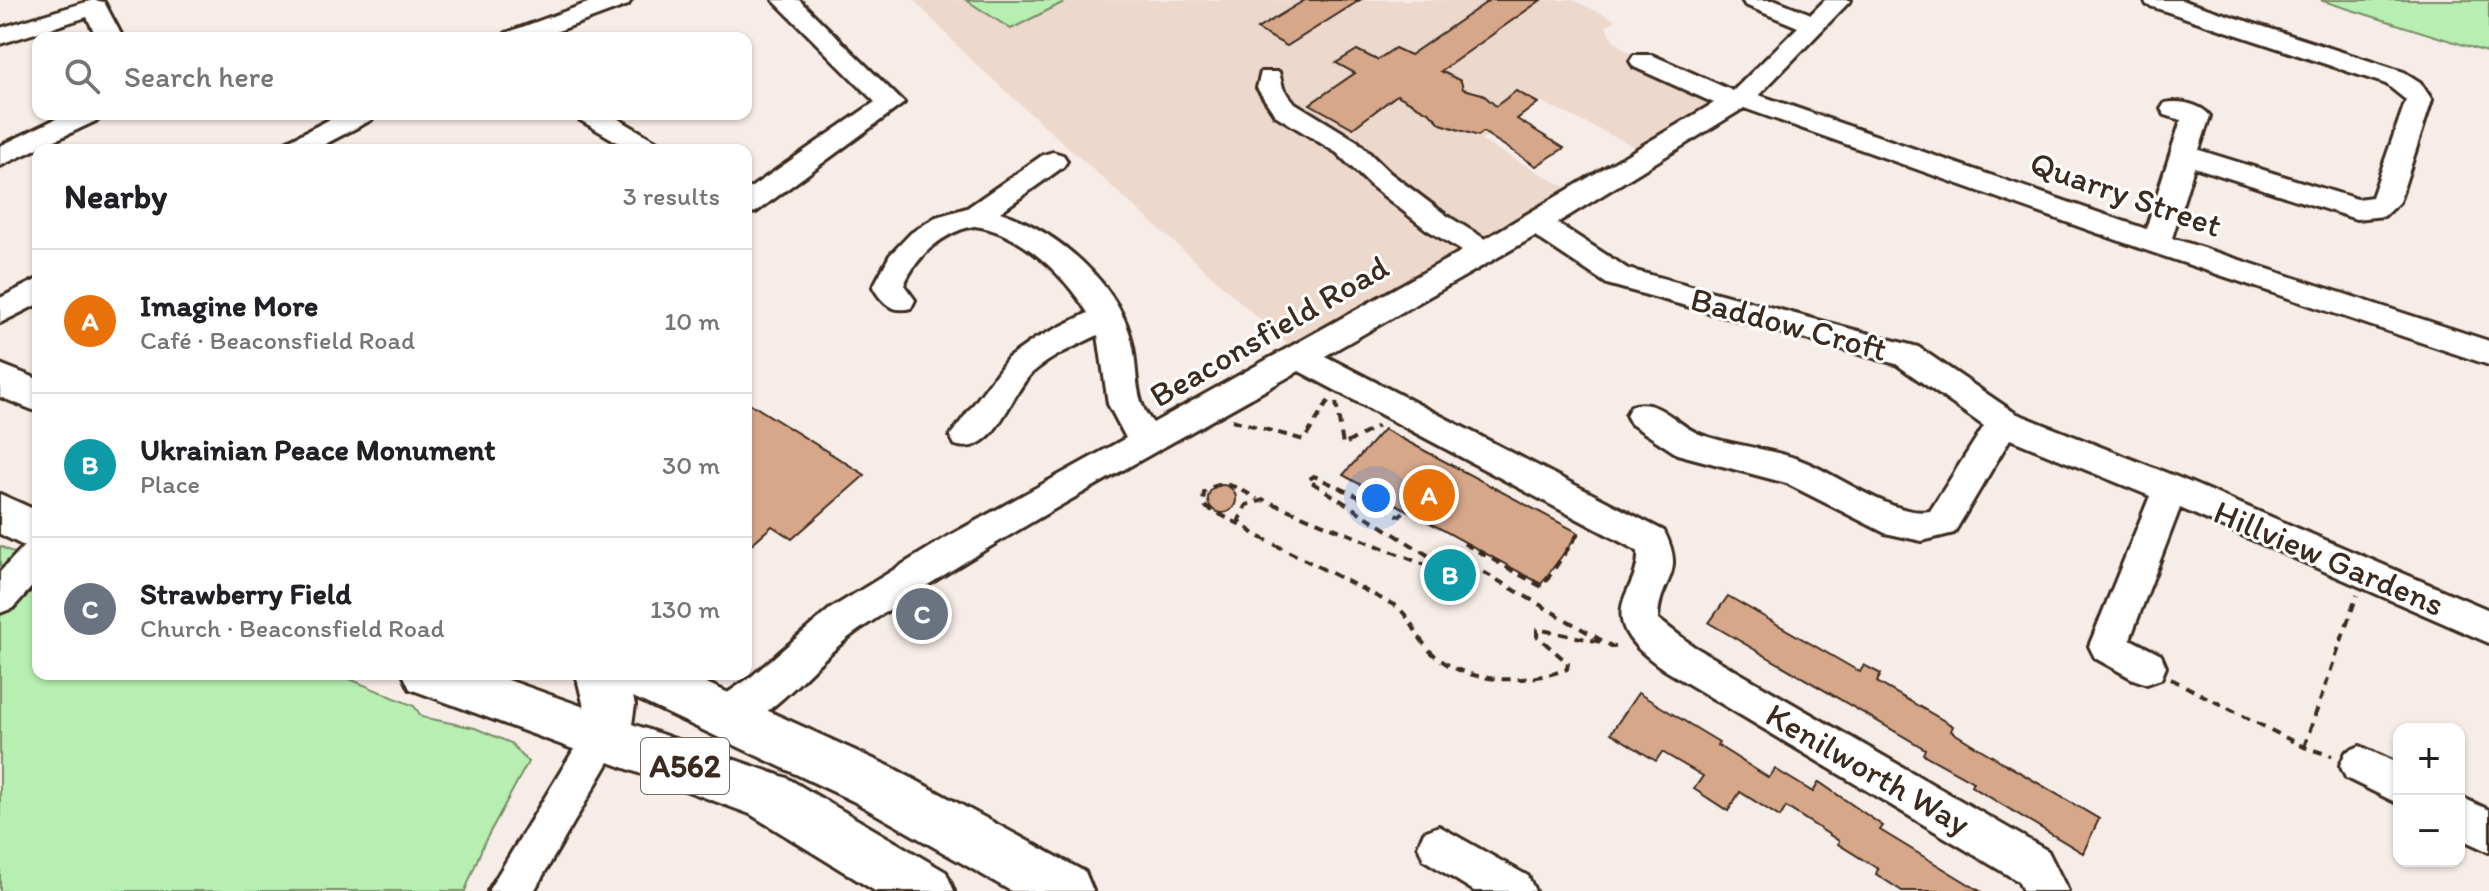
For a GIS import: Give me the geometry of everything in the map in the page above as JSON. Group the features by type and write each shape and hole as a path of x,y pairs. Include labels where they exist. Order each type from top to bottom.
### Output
{"highway":[{"path":"0,380 32,393"},
{"path":"0,512 32,531"},
{"name":"A562","path":"445,680 768,796 926,891"},
{"path":"603,680 610,705 604,736 677,745 708,735 727,716"},
{"name":"A562","path":"648,680 872,784 1065,891"},
{"path":"727,716 727,746 745,778 768,796"}],"street":[{"path":"531,32 619,0"},
{"path":"752,201 891,103 785,0"},
{"path":"1754,0 1815,25"},
{"name":"Beaconsfield Road","path":"727,716 766,688 843,620 960,547 1536,223 1738,100 1839,0"},
{"path":"2156,0 2395,78 2411,88 2419,100 2385,202 2374,209 2356,209 2184,154"},
{"path":"0,36 95,7 107,32"},
{"name":"Quarry Street","path":"1643,61 1738,100 2489,353"},
{"path":"1270,78 1270,88 1285,109 1347,147 1380,179 1436,222 1485,252"},
{"path":"2156,243 2196,116"},
{"path":"0,157 76,120"},
{"path":"304,144 350,120"},
{"path":"600,120 641,144"},
{"path":"900,300 888,287 894,268 914,246 940,228 975,216 1053,161"},
{"path":"975,216 1048,248 1073,268 1106,318 1121,362 1127,412 1150,442"},
{"name":"Baddow Croft","path":"1536,223 1618,277 1907,355 2003,422 2037,436"},
{"path":"0,312 32,293"},
{"path":"967,436 992,407 1019,366 1046,347 1106,318"},
{"path":"1300,357 1403,425 1651,541 1659,556 1638,613 1645,632"},
{"path":"1643,415 1689,445 1795,472 1898,523 1922,527 1941,523 2003,422"},
{"name":"Hillview Gardens","path":"2037,436 2170,489 2489,627"},
{"name":"Hillview Gardens","path":"2147,667 2108,646 2170,489"},
{"path":"0,597 32,562"},
{"name":"Kenilworth Way","path":"1645,632 1679,658 2033,866 2046,891"},
{"path":"510,891 604,736"},
{"path":"2360,765 2393,782"},
{"path":"2465,819 2489,832"},
{"path":"1439,846 1513,891"}],"path":[{"path":"1217,404 1234,422 1300,441 1304,440 1327,401 1334,399 1343,445 1378,426 1403,425"},
{"path":"1403,512 1400,516 1314,476 1308,480 1445,566"},
{"path":"1568,525 1581,532 1542,587 1463,543 1440,571 1225,484 1207,489 1203,499 1207,508 1399,608 1433,654 1456,668 1519,679 1533,679 1567,669 1568,663 1537,636 1537,629 1606,643"},
{"path":"1241,525 1241,509 1259,500"},
{"path":"1454,555 1613,647 1626,646 1645,632"},
{"path":"2147,667 2304,747 2365,573"}],"shaded area":[{"path":"914,0 1573,0 1616,20 1606,27 1625,50 1726,93 1644,151 1542,102 1480,140 1576,193 1297,353 969,58"}],"green space":[{"path":"966,0 1068,0 1011,29"},
{"path":"2489,0 2489,53 2323,1"},
{"path":"0,546 32,561 32,680 352,680 414,706 422,717 475,728 511,743 528,762 484,843 465,891 0,891"}],"building":[{"path":"1305,0 1360,0 1287,46 1257,29"},
{"path":"1490,0 1541,0 1441,71 1461,81 1463,89 1482,94 1496,106 1516,91 1538,103 1517,119 1564,148 1536,166 1483,132 1478,136 1441,124 1430,113 1397,95 1353,128 1310,104 1355,73 1336,63 1357,50 1377,60 1395,48 1410,55"},
{"path":"752,405 865,475 792,539 772,526 752,544"},
{"path":"1384,429 1579,533 1541,584 1343,475"},
{"path":"1222,485 1232,489 1236,499 1232,509 1222,513 1212,509 1208,499 1212,489"},
{"path":"1728,596 1860,672 1864,665 1881,674 1877,682 1953,726 1951,731 1975,746 2099,819 2083,853 1971,786 1973,782 1923,754 1925,749 1709,623"},
{"path":"1638,693 1719,742 1717,745 1769,778 1775,769 1813,792 1819,782 1883,826 1880,830 1980,891 1902,891 1876,874 1878,869 1786,807 1780,817 1740,792 1728,811 1694,789 1703,776 1662,752 1656,761 1611,733"}],"place":[{"name":"Imagine More","path":"1429,495"},
{"name":"Ukrainian Peace Monument","path":"1450,575"},
{"name":"Strawberry Field","path":"922,614"}]}
